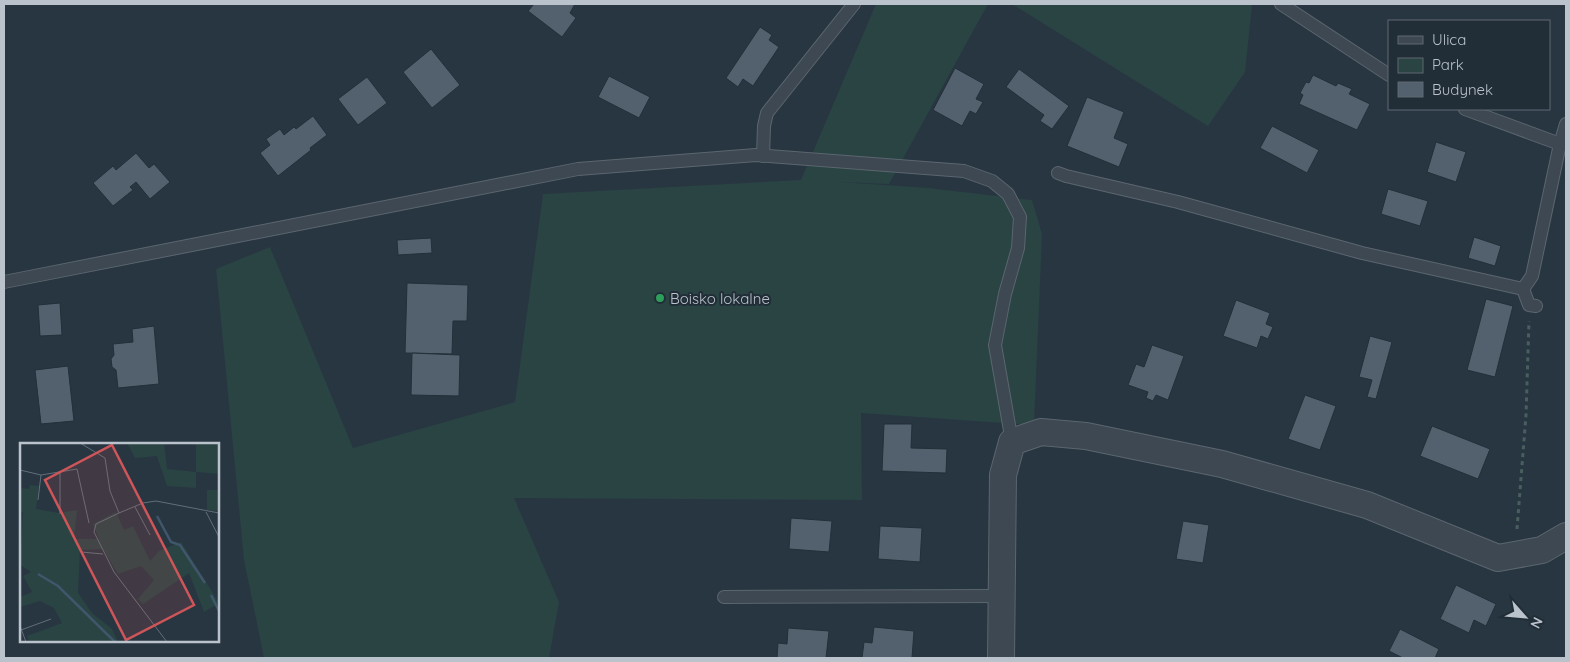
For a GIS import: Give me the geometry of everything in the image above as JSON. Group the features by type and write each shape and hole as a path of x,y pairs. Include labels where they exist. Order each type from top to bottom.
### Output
{"street":[{"path":"1001,658 1003,475 1012,442 1041,432 1086,436 1222,464 1367,505 1498,558 1542,550 1566,536"}],"lane":[{"path":"763,156 764,126 767,113 854,4"},
{"path":"1281,4 1388,73"},
{"path":"1468,110 1560,144"},
{"path":"1523,288 1532,276 1566,124"},
{"path":"4,282 578,168 763,156 964,171 992,181 1008,194 1020,217 1018,248 1005,294 995,344 1012,442"},
{"path":"1058,173 1178,202 1362,253 1523,288 1532,305"},
{"path":"724,597 1002,596"}],"path":[{"path":"1516,555 1532,305"}],"green space":[{"path":"876,4 988,4 889,184 840,182 928,188 1032,200 1042,234 1034,425 861,413 862,500 514,498 559,602 549,658 264,658 244,560 216,269 270,247 353,448 515,402 543,194 801,180"},
{"path":"1012,4 1252,4 1245,72 1208,126"}],"building":[{"path":"534,4 575,4 570,13 576,18 562,37 528,11"},
{"path":"760,27 772,35 769,40 779,47 753,86 743,79 738,87 726,78"},
{"path":"431,49 460,85 432,108 403,72"},
{"path":"955,68 984,84 976,99 983,102 976,114 970,111 962,126 933,110"},
{"path":"1019,69 1069,106 1052,129 1040,121 1044,115 1006,87"},
{"path":"1313,75 1336,86 1338,83 1352,89 1349,94 1370,104 1357,130 1299,104 1303,95 1300,93 1306,82 1309,83"},
{"path":"609,76 650,97 639,118 598,97"},
{"path":"367,77 387,103 358,125 338,99"},
{"path":"1087,97 1124,112 1114,138 1128,144 1119,167 1067,146"},
{"path":"313,116 327,135 278,176 260,153 270,145 266,139 280,129 284,135 294,127 296,129"},
{"path":"1272,126 1319,150 1307,173 1260,148"},
{"path":"1436,142 1466,152 1456,182 1427,172"},
{"path":"136,153 149,168 154,164 170,182 150,199 136,182 130,187 133,190 113,206 93,183 113,166 116,170"},
{"path":"1388,189 1428,201 1420,226 1381,214"},
{"path":"1474,237 1501,246 1495,266 1468,258"},
{"path":"431,238 432,253 398,255 397,240"},
{"path":"407,283 468,285 467,321 453,321 452,354 405,353"},
{"path":"1486,299 1513,306 1495,377 1467,370"},
{"path":"1236,300 1270,313 1266,324 1273,327 1268,339 1261,336 1257,348 1223,336"},
{"path":"60,303 62,335 40,336 38,305"},
{"path":"154,326 159,384 118,388 116,370 112,367 111,359 114,355 113,344 133,342 132,329"},
{"path":"1370,336 1392,342 1376,399 1367,397 1372,380 1359,377"},
{"path":"1152,345 1184,356 1168,400 1156,395 1153,401 1146,398 1148,392 1128,385 1136,364 1144,367"},
{"path":"412,353 460,355 459,396 411,395"},
{"path":"68,366 74,421 41,424 35,370"},
{"path":"1305,395 1336,406 1320,450 1288,439"},
{"path":"884,424 912,424 911,448 947,449 946,473 882,471"},
{"path":"1432,426 1490,449 1478,479 1420,456"},
{"path":"791,518 832,521 829,552 789,549"},
{"path":"1183,521 1209,525 1203,563 1176,559"},
{"path":"880,526 922,528 920,562 878,559"},
{"path":"1456,585 1496,604 1486,626 1474,620 1469,633 1440,619"},
{"path":"874,627 914,631 912,658 862,658 864,642 872,643"},
{"path":"788,628 829,631 826,658 777,658 778,643 787,644"},
{"path":"1400,629 1439,649 1435,658 1403,658 1389,651"}],"place":[{"name":"Boisko lokalne","path":"660,298"}]}
